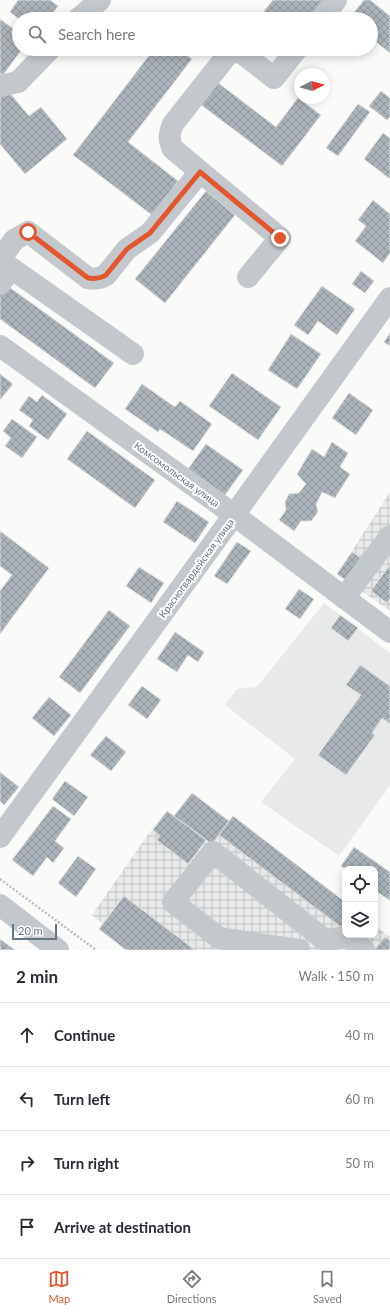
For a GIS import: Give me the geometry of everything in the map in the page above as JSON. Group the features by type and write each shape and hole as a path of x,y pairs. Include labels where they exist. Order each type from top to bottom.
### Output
{"street":[{"path":"86,12 100,0"},
{"path":"326,12 336,0"},
{"path":"0,86 18,82 43,56"},
{"path":"227,56 171,128 169,141 173,149 280,238 248,277"},
{"path":"246,56 274,78 291,56"},
{"path":"0,260 14,240 28,232 88,278 102,278 127,249 150,233 200,172"},
{"path":"0,284 12,268 133,354"},
{"name":"Красногвардейская улица","path":"0,837 234,516 390,298"},
{"name":"Комсомольская улица","path":"0,346 234,516 390,632"},
{"path":"344,598 390,536"},
{"path":"299,950 220,938 174,902 213,852 321,945 348,937 364,950"},
{"path":"0,905 58,950"}],"path":[{"path":"0,879 96,950"}],"shaded area":[{"path":"390,492 390,611 337,574"},
{"path":"324,603 390,653 390,785 339,856 261,802 295,759 225,705 237,689 257,687"},
{"path":"192,793 229,821 233,816 342,900 342,938 378,938 378,927 390,937 390,950 126,950 99,929 103,924 92,915 147,836 167,811 175,816"}],"building":[{"path":"18,0 50,0 58,6 54,12 12,12 12,14 10,12"},
{"path":"273,0 327,0 317,12 264,11"},
{"path":"364,0 370,0 390,16 390,53 378,44 378,12 355,12"},
{"path":"0,19 12,28 12,56 17,56 3,75 0,73"},
{"path":"149,56 188,56 192,59 128,142 178,181 152,215 73,155"},
{"path":"217,82 276,127 294,103 306,104 321,115 282,166 200,104"},
{"path":"8,91 29,116 41,107 67,139 25,174 0,144 0,98"},
{"path":"381,91 390,98 390,117 387,120 369,106"},
{"path":"358,104 370,112 338,156 326,148"},
{"path":"383,133 390,138 390,179 364,159"},
{"path":"206,191 235,215 165,303 135,279"},
{"path":"373,200 390,214 390,253 383,263 355,241 366,226 358,220"},
{"path":"361,271 374,281 365,293 352,284"},
{"path":"5,284 114,363 95,388 0,319 0,291"},
{"path":"322,286 355,309 337,335 318,321 308,335 294,325"},
{"path":"390,333 390,346 384,342"},
{"path":"291,334 321,354 297,389 268,370"},
{"path":"232,373 281,407 258,440 209,406"},
{"path":"0,374 13,384 0,400"},
{"path":"142,384 175,407 180,401 212,424 193,451 160,429 158,432 125,409"},
{"path":"349,393 373,410 356,435 332,418"},
{"path":"42,395 67,414 48,440 29,426 33,420 19,410 29,396 37,402"},
{"path":"12,419 37,437 22,458 5,446 11,438 3,431"},
{"path":"87,431 155,480 135,508 67,459"},
{"path":"332,442 348,453 340,467 350,474 335,498 322,492 316,504 318,512 311,521 301,521 294,531 279,520 286,510 285,502 289,494 299,493 306,484 297,474 312,449 324,457"},
{"path":"206,444 243,470 225,495 188,469"},
{"path":"177,501 209,522 195,543 163,522"},
{"path":"0,531 49,568 0,634 0,591 12,575 0,566"},
{"path":"237,542 251,551 227,584 214,576"},
{"path":"352,552 365,561 350,583 337,574"},
{"path":"390,565 390,599 387,603 371,591"},
{"path":"139,567 164,583 151,603 126,586"},
{"path":"299,589 314,599 300,619 285,609"},
{"path":"109,610 130,626 80,693 59,677"},
{"path":"340,615 358,628 348,641 331,628"},
{"path":"175,632 204,652 198,662 188,655 177,672 157,659"},
{"path":"360,665 390,686 390,724 382,718 372,733 375,735 346,775 318,755 361,695 346,685"},
{"path":"142,686 161,700 147,719 128,705"},
{"path":"49,697 71,715 54,736 32,718"},
{"path":"106,736 126,752 111,771 90,755"},
{"path":"0,772 19,787 4,805 0,801"},
{"path":"65,781 88,797 74,816 52,799"},
{"path":"192,793 229,821 212,844 174,816"},
{"path":"53,806 71,819 55,841 64,848 53,863 47,857 33,876 12,860"},
{"path":"167,811 206,840 188,864 157,840 160,836 153,830"},
{"path":"233,816 342,900 341,927 219,835"},
{"path":"354,847 390,872 389,900 378,892 378,866 341,866"},
{"path":"78,856 96,869 76,897 58,883"},
{"path":"124,896 195,950 126,950 99,929"},
{"path":"385,937 390,941 390,947 388,950 374,950"},
{"path":"0,939 15,950 0,950"}],"route":[{"path":"28,232 88,278 102,278 127,249 150,233 200,172 280,238"}]}
